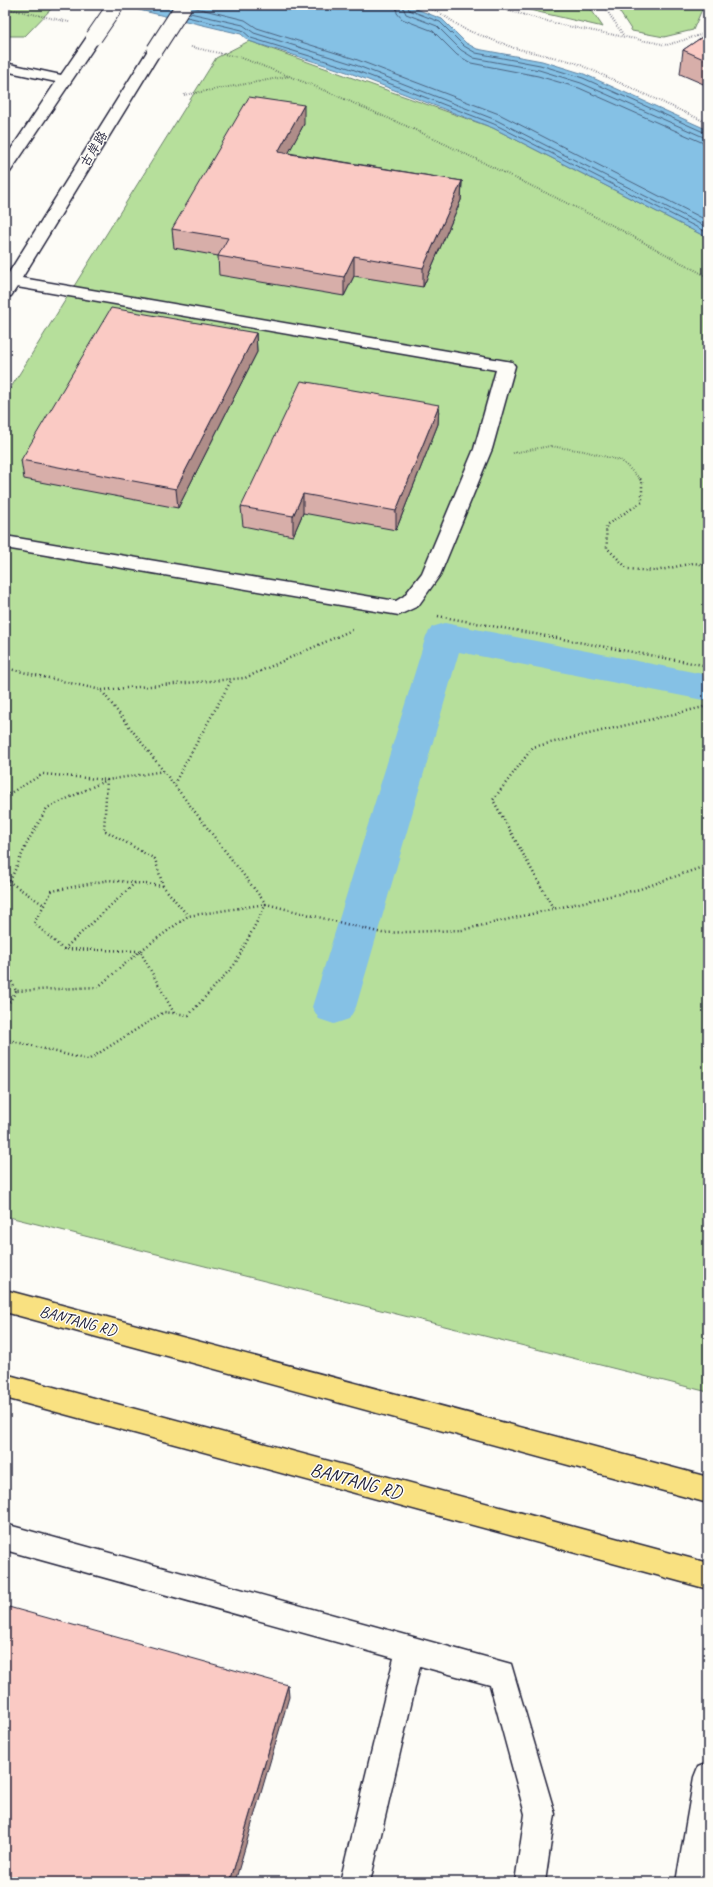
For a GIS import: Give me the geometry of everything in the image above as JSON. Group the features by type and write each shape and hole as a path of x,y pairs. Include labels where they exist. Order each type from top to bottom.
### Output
{"main road":[{"name":"BANTANG RD","path":"5,1301 708,1490"},
{"name":"BANTANG RD","path":"5,1386 708,1576"}],"street":[{"path":"5,169 116,5"},
{"name":"古岸路","path":"8,287 184,5"},
{"path":"5,67 65,80"},
{"path":"5,542 399,608 411,601 430,575 483,449 506,366 8,287"},
{"path":"5,1537 501,1674 540,1814 530,1882"},
{"path":"355,1882 410,1649"},
{"path":"691,1882 708,1776"}],"path":[{"path":"420,5 437,11 464,29 514,48 574,62 708,123"},
{"path":"487,5 562,25 667,45 707,33 708,23"},
{"path":"603,5 624,36"},
{"path":"5,8 71,22"},
{"path":"188,46 242,58 290,76 420,132 606,222 708,277"},
{"path":"184,95 290,76"},
{"path":"483,449 513,453 550,446 584,451 622,461 642,481 642,502 606,525 607,548 628,569 656,571 693,563 708,565"},
{"path":"5,668 102,690 232,680 245,678 399,608 708,666"},
{"path":"174,784 232,680"},
{"path":"102,690 266,904"},
{"path":"553,908 493,800 533,747 708,706"},
{"path":"5,796 43,774 107,780 164,771"},
{"path":"5,892 28,841 47,808 107,780"},
{"path":"107,780 104,830 155,859 162,886 188,916"},
{"path":"16,990 98,987 140,951 188,916 266,904 382,933 462,930 640,889 708,865"},
{"path":"5,879 44,905"},
{"path":"140,951 63,949 34,923 52,891 109,880 162,886"},
{"path":"63,949 135,883"},
{"path":"5,1039 88,1060 164,1012 190,1015 235,964 266,904"},
{"path":"140,951 174,1013"},
{"path":"5,967 16,990"},
{"path":"5,1009 16,990"}],"green space":[{"path":"5,5 55,5 25,36 5,36"},
{"path":"508,5 588,5 603,27"},
{"path":"615,5 704,5 693,30 664,37 632,31"},
{"path":"249,41 493,128 708,238 708,1392 5,1216 5,397 216,58"}],"water":[{"path":"118,5 406,5 442,19 466,43 477,49 542,61 584,74 708,130 708,238 493,128 350,73 249,41 241,34"}],"building":[{"path":"708,33 708,61 683,50"},
{"path":"249,97 304,105 278,152 462,181 423,268 354,256 344,277 218,256 228,238 172,229"},
{"path":"111,308 256,333 176,489 21,460"},
{"path":"301,381 439,405 396,511 303,494 293,516 241,507"},
{"path":"5,1606 288,1685 230,1882 5,1882"}],"waterway":[{"path":"334,1007 445,636 708,688"}]}
